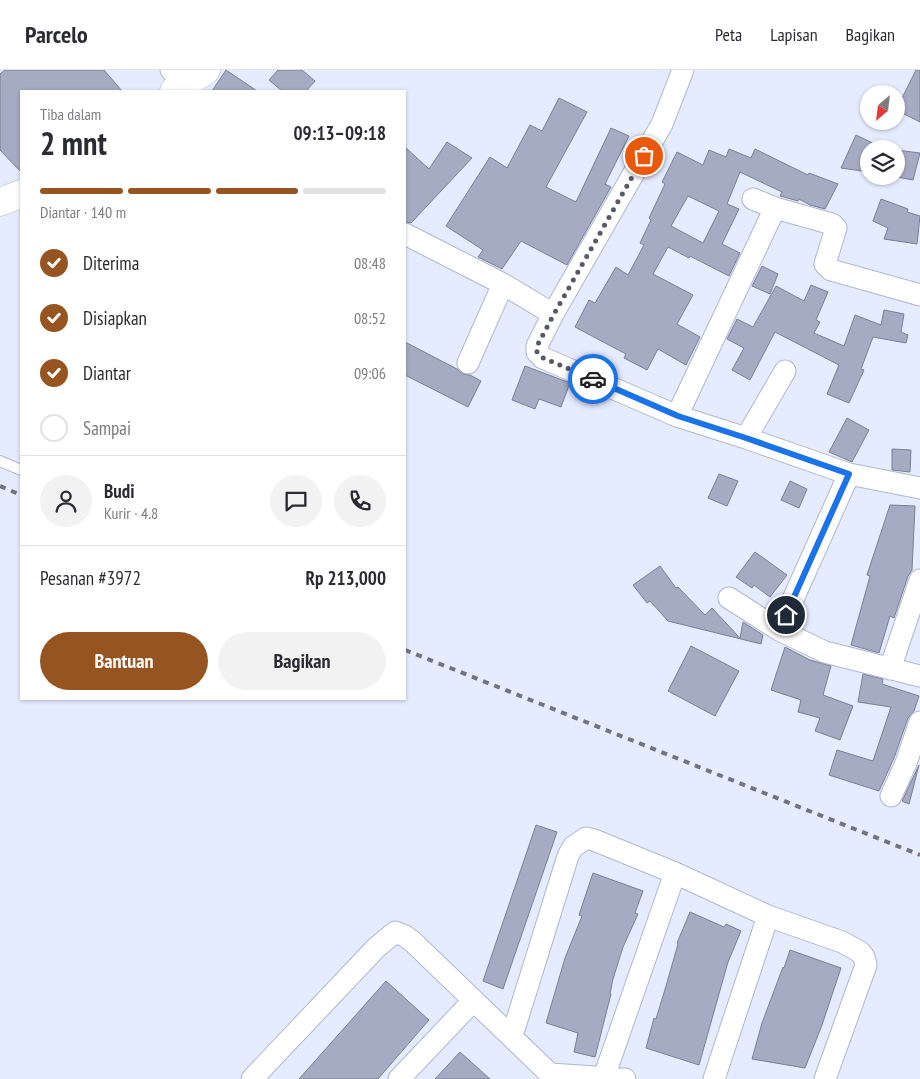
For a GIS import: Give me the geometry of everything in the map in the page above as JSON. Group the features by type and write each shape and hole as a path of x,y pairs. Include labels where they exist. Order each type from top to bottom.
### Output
{"main road":[{"path":"0,202 20,194"}],"street":[{"path":"683,70 662,124 554,314 537,346 537,352 543,358 678,416 849,474 920,488"},
{"path":"753,199 774,208 832,224 836,228 825,264 831,270 920,295"},
{"path":"678,416 774,208"},
{"path":"406,235 503,284 554,314"},
{"path":"468,363 503,284"},
{"path":"746,438 785,371"},
{"path":"786,615 849,474"},
{"path":"890,669 920,580"},
{"path":"729,598 779,630 825,652 920,676"},
{"path":"891,796 913,765 920,722"},
{"path":"512,1036 568,856 573,847 586,838 675,873 768,916 842,942 860,952 864,957 866,965 825,1079"},
{"path":"604,1077 675,873"},
{"path":"714,1079 768,916"},
{"path":"252,1079 376,948 395,932 413,942 512,1036 548,1076 625,1079"},
{"path":"399,1079 474,1001"}],"lane":[{"path":"0,461 20,470"}],"building":[{"path":"5,70 104,70 121,90 20,90 20,171 0,150 0,74"},
{"path":"226,70 256,90 213,90"},
{"path":"278,70 302,70 315,81 307,90 281,90 269,80"},
{"path":"916,70 920,70 920,122 905,114 905,92"},
{"path":"559,98 587,112 546,187 576,202 611,128 629,136 605,184 611,187 567,265 521,241 502,269 478,257 483,250 446,226 490,157 507,168 530,125 542,131"},
{"path":"856,135 866,140 860,140 860,171 841,168"},
{"path":"447,142 472,158 411,223 406,222 406,148 429,169"},
{"path":"729,149 751,158 755,149 808,175 809,173 838,184 825,209 810,205 799,199 798,201 780,196 782,192 740,172 727,204 739,209 722,244 740,253 729,276 668,247 653,274 693,295 677,324 700,337 686,365 658,349 647,370 624,358 626,354 575,327 589,300 595,303 616,267 628,275 644,245 640,243 665,184 662,182 677,152 703,165 709,150 726,157","holes":["688,196 719,211 703,243 671,226"]},
{"path":"905,151 920,153 913,180 905,178"},
{"path":"881,199 908,209 907,212 920,216 917,244 884,239 888,228 873,221"},
{"path":"762,266 778,274 770,294 752,286"},
{"path":"811,285 828,292 816,320 820,322 814,333 844,346 855,315 881,325 884,310 904,314 901,332 908,335 906,343 873,337 861,369 864,370 849,403 827,394 839,365 775,332 750,380 732,370 744,348 727,339 737,319 753,327 776,286 804,301"},
{"path":"406,343 463,374 470,375 481,381 468,407 406,376"},
{"path":"525,366 570,383 561,407 539,399 535,409 512,400"},
{"path":"847,418 869,430 852,462 829,452"},
{"path":"892,449 911,450 910,472 892,470"},
{"path":"719,474 738,481 727,506 708,498"},
{"path":"790,481 807,489 799,508 781,500"},
{"path":"890,505 915,506 912,570 908,576 894,618 890,616 879,653 851,645 870,576 867,575"},
{"path":"755,552 787,575 770,597 754,585 752,588 736,577"},
{"path":"660,566 676,588 678,587 705,615 712,608 740,638 743,622 763,635 761,644 668,621 650,601 647,603 633,585"},
{"path":"691,646 739,671 715,716 668,691"},
{"path":"785,647 810,660 831,666 823,695 853,706 840,740 815,731 820,718 798,712 801,700 771,690"},
{"path":"863,674 883,679 882,684 919,696 914,711 908,718 894,758 879,791 829,775 837,750 873,761 891,707 858,702"},
{"path":"919,765 909,804 902,801"},
{"path":"536,825 557,832 503,989 483,981"},
{"path":"593,873 643,891 635,913 638,914 623,947 613,979 595,1057 574,1052 578,1033 546,1023 565,958 582,916 579,915"},
{"path":"690,912 724,927 726,924 741,931 728,962 699,1065 646,1048 654,1018 656,1019 666,986 677,943"},
{"path":"790,950 841,968 805,1068 752,1059 762,1023"},
{"path":"386,981 429,1020 378,1079 299,1079"},
{"path":"460,1052 490,1079 435,1079"}],"railway":[{"path":"0,486 20,495"},
{"path":"406,650 920,855"}],"way so far":[{"path":"593,379 543,358 537,352 537,346 644,156"}],"route":[{"path":"593,379 678,416 849,474 786,615"}]}
